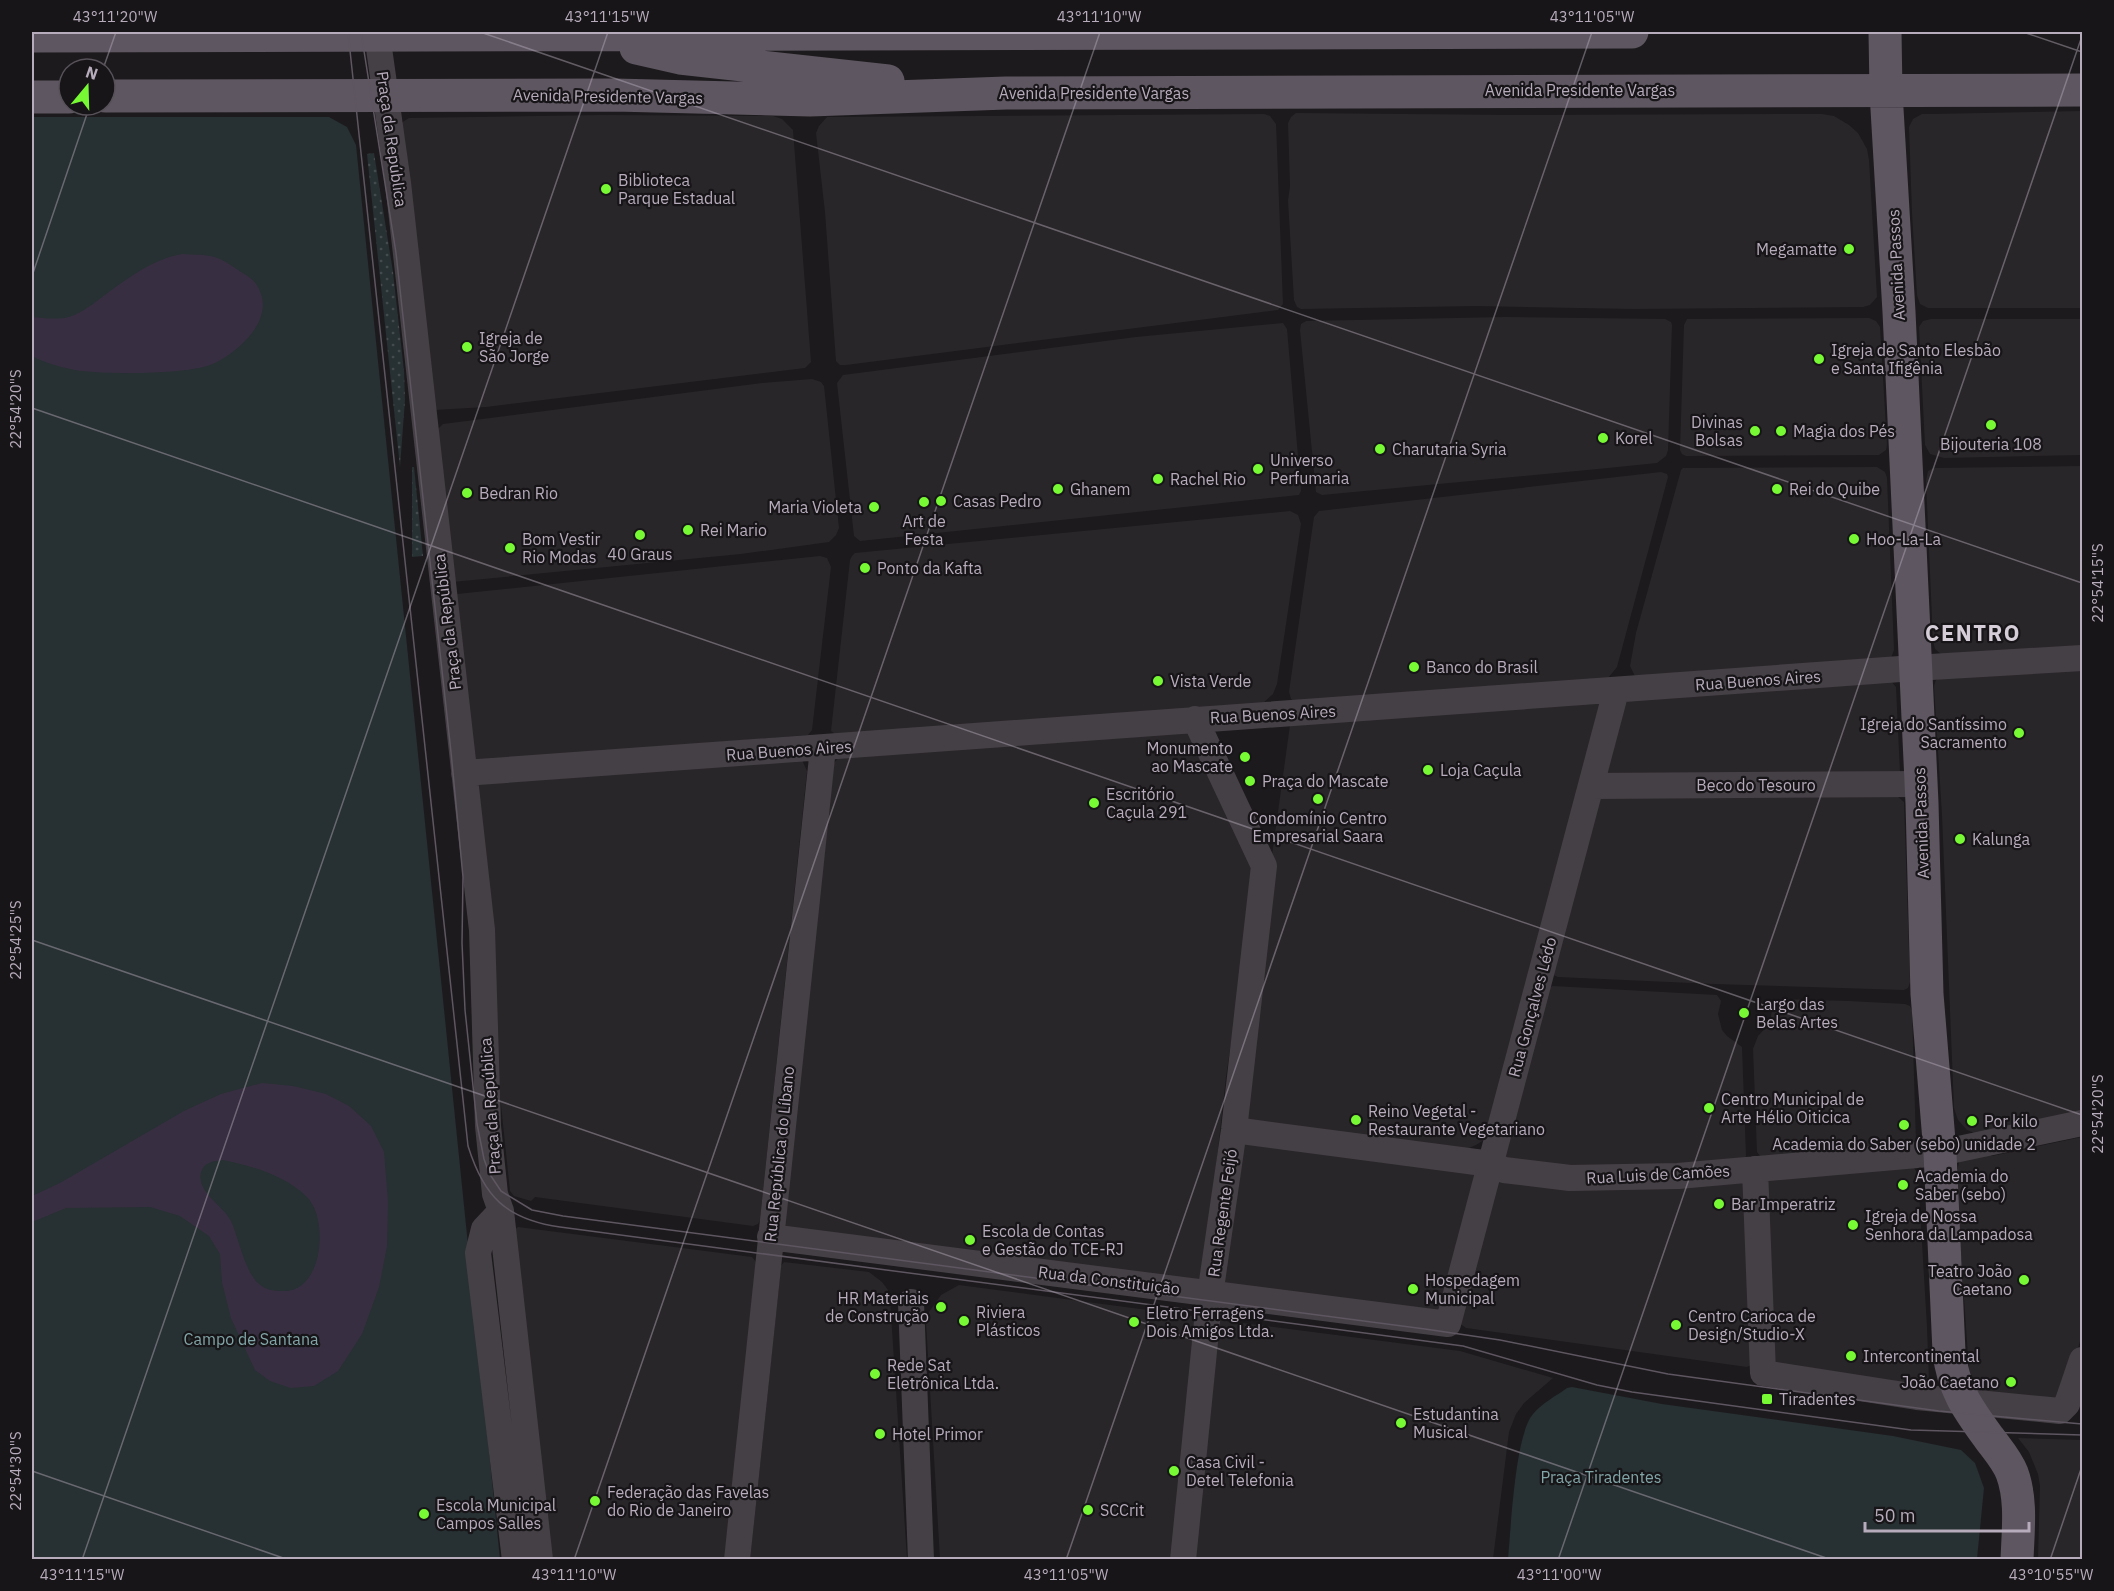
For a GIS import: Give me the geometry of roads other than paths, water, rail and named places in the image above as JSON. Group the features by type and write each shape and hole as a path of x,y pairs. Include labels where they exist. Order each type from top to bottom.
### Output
{"main road":[{"path":"32,36 1632,32"},
{"name":"Avenida Passos","path":"1885,32 1886,92 1921,784 1927,994 1940,1153 1949,1352 1951,1369 1963,1402 2002,1455 2012,1473 2018,1512 2017,1560"},
{"path":"572,35 680,58 978,93"},
{"name":"Avenida Presidente Vargas","path":"117,96 615,95 810,100 978,93 1594,90 1886,92 2081,89"},
{"path":"32,97 57,96"}],"street":[{"name":"Praça da República","path":"377,34 398,183 482,930 488,1126 495,1194 501,1211 540,1560"},
{"name":"Rua Buenos Aires","path":"464,773 1195,719 2082,658"},
{"name":"Rua Gonçalves Lédo","path":"1448,1324 1616,691"},
{"name":"Rua Regente Feijó","path":"1182,1560 1210,1293 1234,1130 1264,866 1195,719"},
{"name":"Rua República do Líbano","path":"737,1560 823,748"},
{"name":"Beco do Tesouro","path":"1591,786 1921,784"},
{"name":"Rua Luis de Camões","path":"1234,1130 1491,1164 1504,1170 1570,1178 1678,1176 1940,1153 2082,1122"},
{"path":"1755,1169 1764,1373 1917,1397 2060,1411 2067,1404 2082,1359"},
{"path":"501,1211 484,1229 478,1253 515,1560"},
{"name":"Rua da Constituição","path":"770,1237 1448,1324"},
{"path":"911,1302 921,1560"}],"tram line":[{"path":"348,32 468,1146 482,1179 500,1203 525,1218 560,1227 1463,1346 1597,1385 1632,1392 1911,1430 2082,1435"},
{"path":"361,32 396,253 451,752 463,877 462,943 465,1010 477,1124 489,1173 501,1191 532,1210 563,1216 1425,1329 1500,1340 1668,1374 1939,1411 2082,1424"}],"place":[{"name":"Biblioteca Parque Estadual","path":"606,189"},
{"name":"Megamatte","path":"1849,249"},
{"name":"Igreja de São Jorge","path":"467,347"},
{"name":"Igreja de Santo Elesbão e Santa Ifigênia","path":"1819,359"},
{"name":"Bijouteria 108","path":"1991,425"},
{"name":"Divinas Bolsas","path":"1755,431"},
{"name":"Magia dos Pés","path":"1781,431"},
{"name":"Korel","path":"1603,438"},
{"name":"Charutaria Syria","path":"1380,449"},
{"name":"Universo Perfumaria","path":"1258,469"},
{"name":"Rachel Rio","path":"1158,479"},
{"name":"Ghanem","path":"1058,489"},
{"name":"Rei do Quibe","path":"1777,489"},
{"name":"Bedran Rio","path":"467,493"},
{"name":"Casas Pedro","path":"941,501"},
{"name":"Art de Festa","path":"924,502"},
{"name":"Maria Violeta","path":"874,507"},
{"name":"Rei Mario","path":"688,530"},
{"name":"40 Graus","path":"640,535"},
{"name":"Hoo-La-La","path":"1854,539"},
{"name":"Bom Vestir Rio Modas","path":"510,548"},
{"name":"Ponto da Kafta","path":"865,568"},
{"name":"Banco do Brasil","path":"1414,667"},
{"name":"Vista Verde","path":"1158,681"},
{"name":"Igreja do Santíssimo Sacramento","path":"2019,733"},
{"name":"Monumento ao Mascate","path":"1245,757"},
{"name":"Loja Caçula","path":"1428,770"},
{"name":"Praça do Mascate","path":"1250,781"},
{"name":"Condomínio Centro Empresarial Saara","path":"1318,799"},
{"name":"Escritório Caçula 291","path":"1094,803"},
{"name":"Kalunga","path":"1960,839"},
{"name":"Largo das Belas Artes","path":"1744,1013"},
{"name":"Centro Municipal de Arte Hélio Oiticica","path":"1709,1108"},
{"name":"Reino Vegetal - Restaurante Vegetariano","path":"1356,1120"},
{"name":"Por kilo","path":"1972,1121"},
{"name":"Academia do Saber (sebo) unidade 2","path":"1904,1125"},
{"name":"Academia do Saber (sebo)","path":"1903,1185"},
{"name":"Bar Imperatriz","path":"1719,1204"},
{"name":"Igreja de Nossa Senhora da Lampadosa","path":"1853,1225"},
{"name":"Escola de Contas e Gestão do TCE-RJ","path":"970,1240"},
{"name":"Teatro João Caetano","path":"2024,1280"},
{"name":"Hospedagem Municipal","path":"1413,1289"},
{"name":"HR Materiais de Construção","path":"941,1307"},
{"name":"Riviera Plásticos","path":"964,1321"},
{"name":"Eletro Ferragens Dois Amigos Ltda.","path":"1134,1322"},
{"name":"Centro Carioca de Design/Studio-X","path":"1676,1325"},
{"name":"Intercontinental","path":"1851,1356"},
{"name":"Rede Sat Eletrônica Ltda.","path":"875,1374"},
{"name":"João Caetano","path":"2011,1382"},
{"name":"Tiradentes","path":"1767,1399"},
{"name":"Estudantina Musical","path":"1401,1423"},
{"name":"Hotel Primor","path":"880,1434"},
{"name":"Casa Civil - Detel Telefonia","path":"1174,1471"},
{"name":"Federação das Favelas do Rio de Janeiro","path":"595,1501"},
{"name":"SCCrit","path":"1088,1510"},
{"name":"Escola Municipal Campos Salles","path":"424,1514"}],"district":[{"name":"CENTRO","path":"1973,632"}],"park label":[{"name":"Campo de Santana","path":"251,1339"},
{"name":"Praça Tiradentes","path":"1601,1477"}]}
